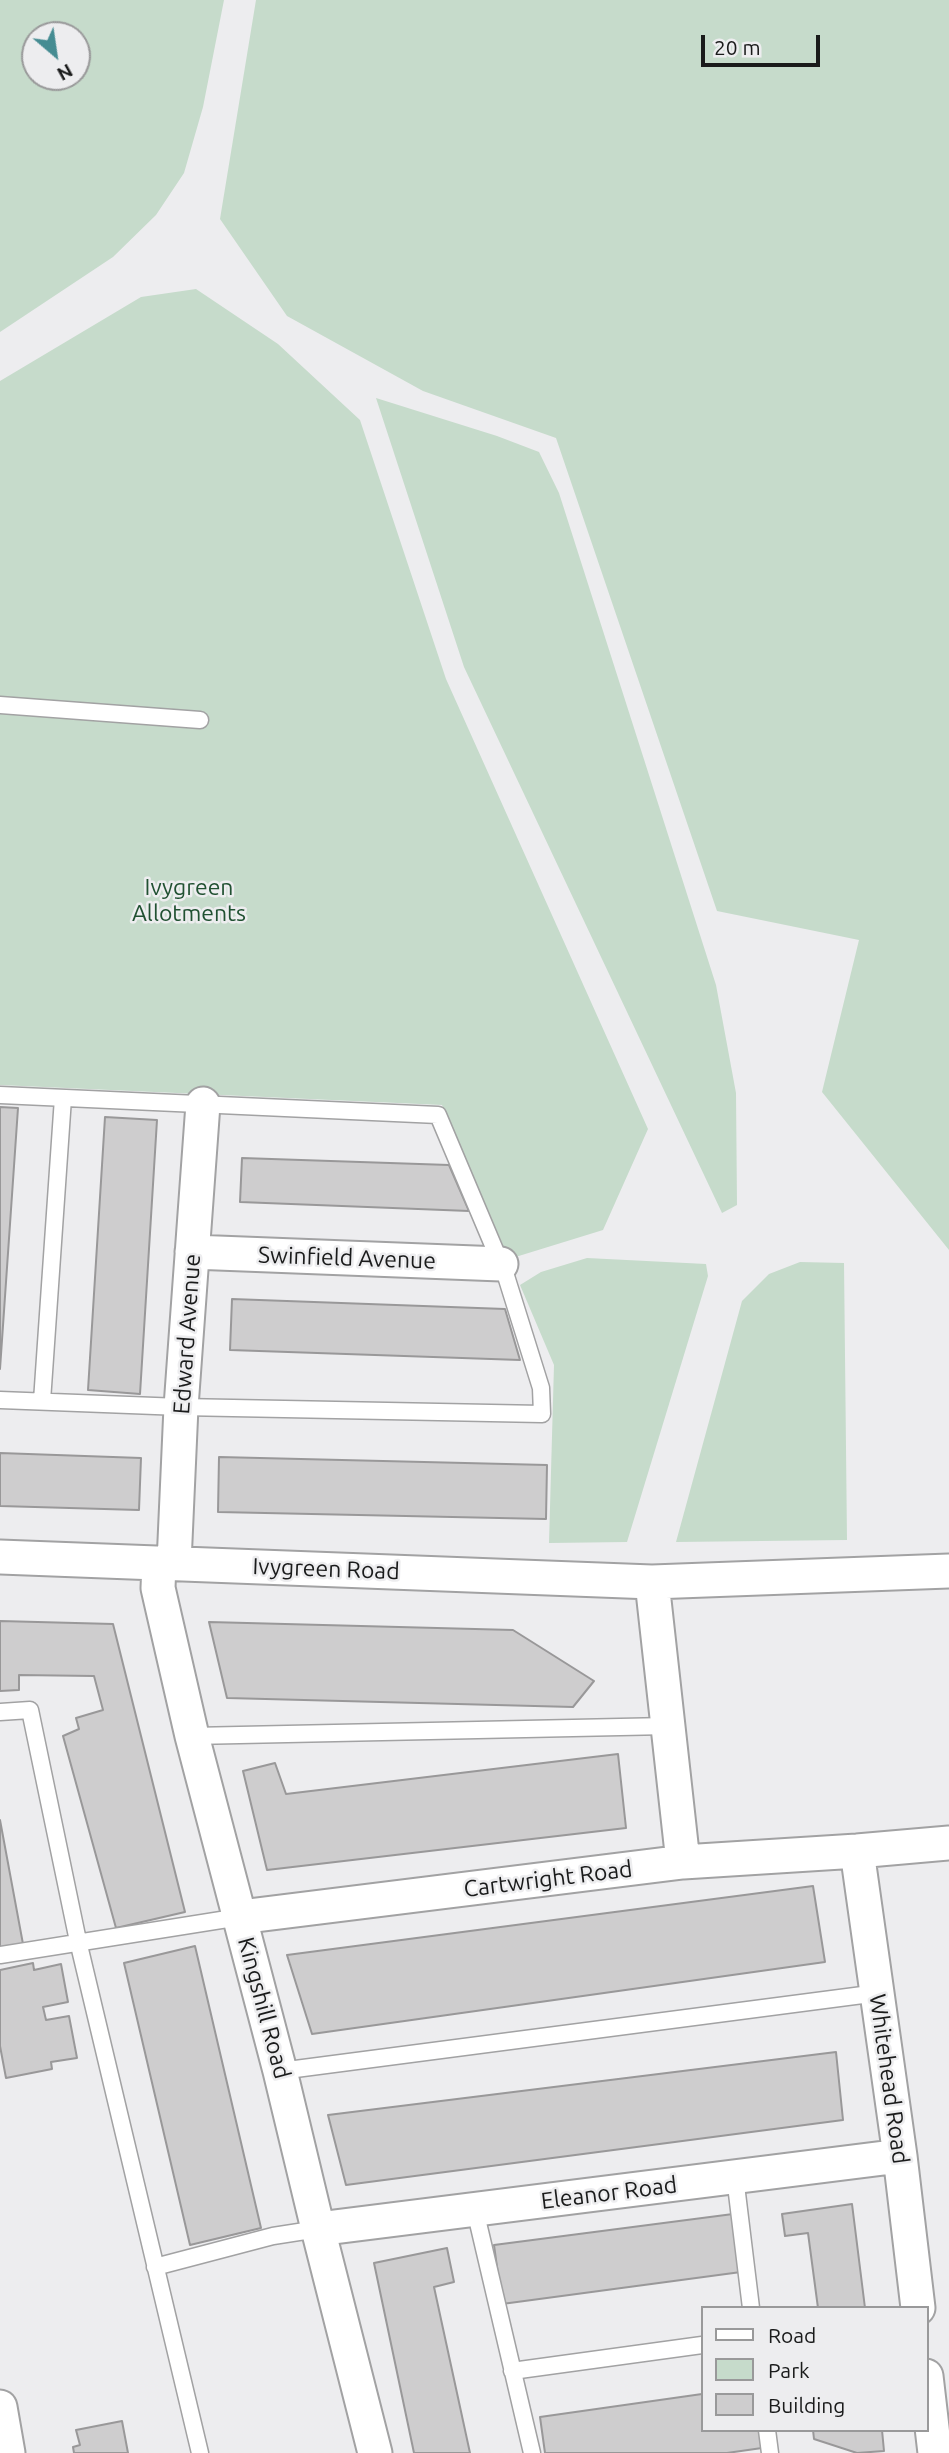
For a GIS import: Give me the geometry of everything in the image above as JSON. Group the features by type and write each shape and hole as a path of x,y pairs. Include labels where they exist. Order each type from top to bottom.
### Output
{"street":[{"name":"Edward Avenue","path":"167,1563 203,1104"},
{"name":"Swinfield Avenue","path":"192,1252 500,1264"},
{"name":"Ivygreen Road","path":"0,1557 652,1582 949,1572"},
{"name":"Kingshill Road","path":"167,1563 158,1588 192,1736 280,2071 375,2453"},
{"path":"652,1582 683,1862"},
{"name":"Cartwright Road","path":"240,1917 683,1862 949,1843"},
{"name":"Whitehead Road","path":"857,1851 900,2156 918,2306"},
{"name":"Eleanor Road","path":"318,2229 900,2156"},
{"path":"928,2393 935,2453"},
{"path":"0,2407 8,2453"}],"lane":[{"path":"0,705 200,720"},
{"path":"0,1095 438,1115 500,1264 541,1388 542,1414 181,1407 0,1400"},
{"path":"42,1401 63,1098"},
{"path":"0,1712 30,1710 78,1941 200,2453"},
{"path":"192,1736 668,1726"},
{"path":"0,1955 240,1917"},
{"path":"280,2071 878,1993"},
{"path":"735,2177 751,2306"},
{"path":"475,2210 532,2453"},
{"path":"155,2267 273,2236 318,2229"},
{"path":"512,2371 701,2345"},
{"path":"767,2432 770,2453"}],"green space":[{"path":"0,0 224,0 203,107 184,173 156,215 113,257 0,332"},
{"path":"256,0 949,0 949,1250 822,1092 859,940 717,911 556,438 423,391 287,316 220,219"},
{"name":"Ivygreen Allotments","path":"196,289 278,344 360,420 446,679 648,1129 603,1230 509,1259 442,1105 0,1085 0,381 141,297"},
{"path":"376,398 539,452 559,493 716,985 736,1093 737,1205 722,1213 464,667"},
{"path":"587,1258 706,1264 708,1276 627,1542 549,1543 554,1365 520,1285 541,1272"},
{"path":"800,1262 844,1263 847,1540 676,1542 742,1301 769,1274"}],"building":[{"path":"0,1107 18,1108 0,1369"},
{"path":"105,1117 157,1120 140,1394 88,1390"},
{"path":"242,1158 449,1165 469,1211 240,1202"},
{"path":"232,1299 505,1309 520,1360 230,1350"},
{"path":"0,1453 141,1458 139,1510 0,1506"},
{"path":"219,1457 547,1465 546,1519 218,1512"},
{"path":"0,1621 113,1624 185,1912 116,1928 63,1736 79,1729 76,1718 103,1710 94,1676 19,1675 19,1690 0,1691"},
{"path":"209,1622 513,1630 594,1681 573,1707 227,1698"},
{"path":"618,1754 626,1828 267,1870 243,1771 275,1763 286,1794"},
{"path":"0,1820 23,1944 0,1948"},
{"path":"813,1886 825,1962 312,2034 287,1955"},
{"path":"195,1946 261,2228 190,2245 124,1963"},
{"path":"33,1963 34,1970 61,1964 68,2002 43,2007 46,2020 69,2016 77,2058 51,2062 52,2069 6,2078 0,2046 0,1970"},
{"path":"836,2052 843,2120 346,2185 328,2115"},
{"path":"852,2204 865,2306 818,2306 808,2233 785,2236 782,2214"},
{"path":"733,2214 741,2272 502,2304 494,2245"},
{"path":"447,2248 454,2282 434,2287 470,2453 414,2453 374,2263"},
{"path":"701,2394 701,2432 760,2432 762,2448 727,2453 545,2453 540,2417"},
{"path":"122,2421 128,2453 74,2453 73,2447 80,2445 76,2430"},
{"path":"813,2432 882,2432 884,2451 857,2453 814,2439"}]}
